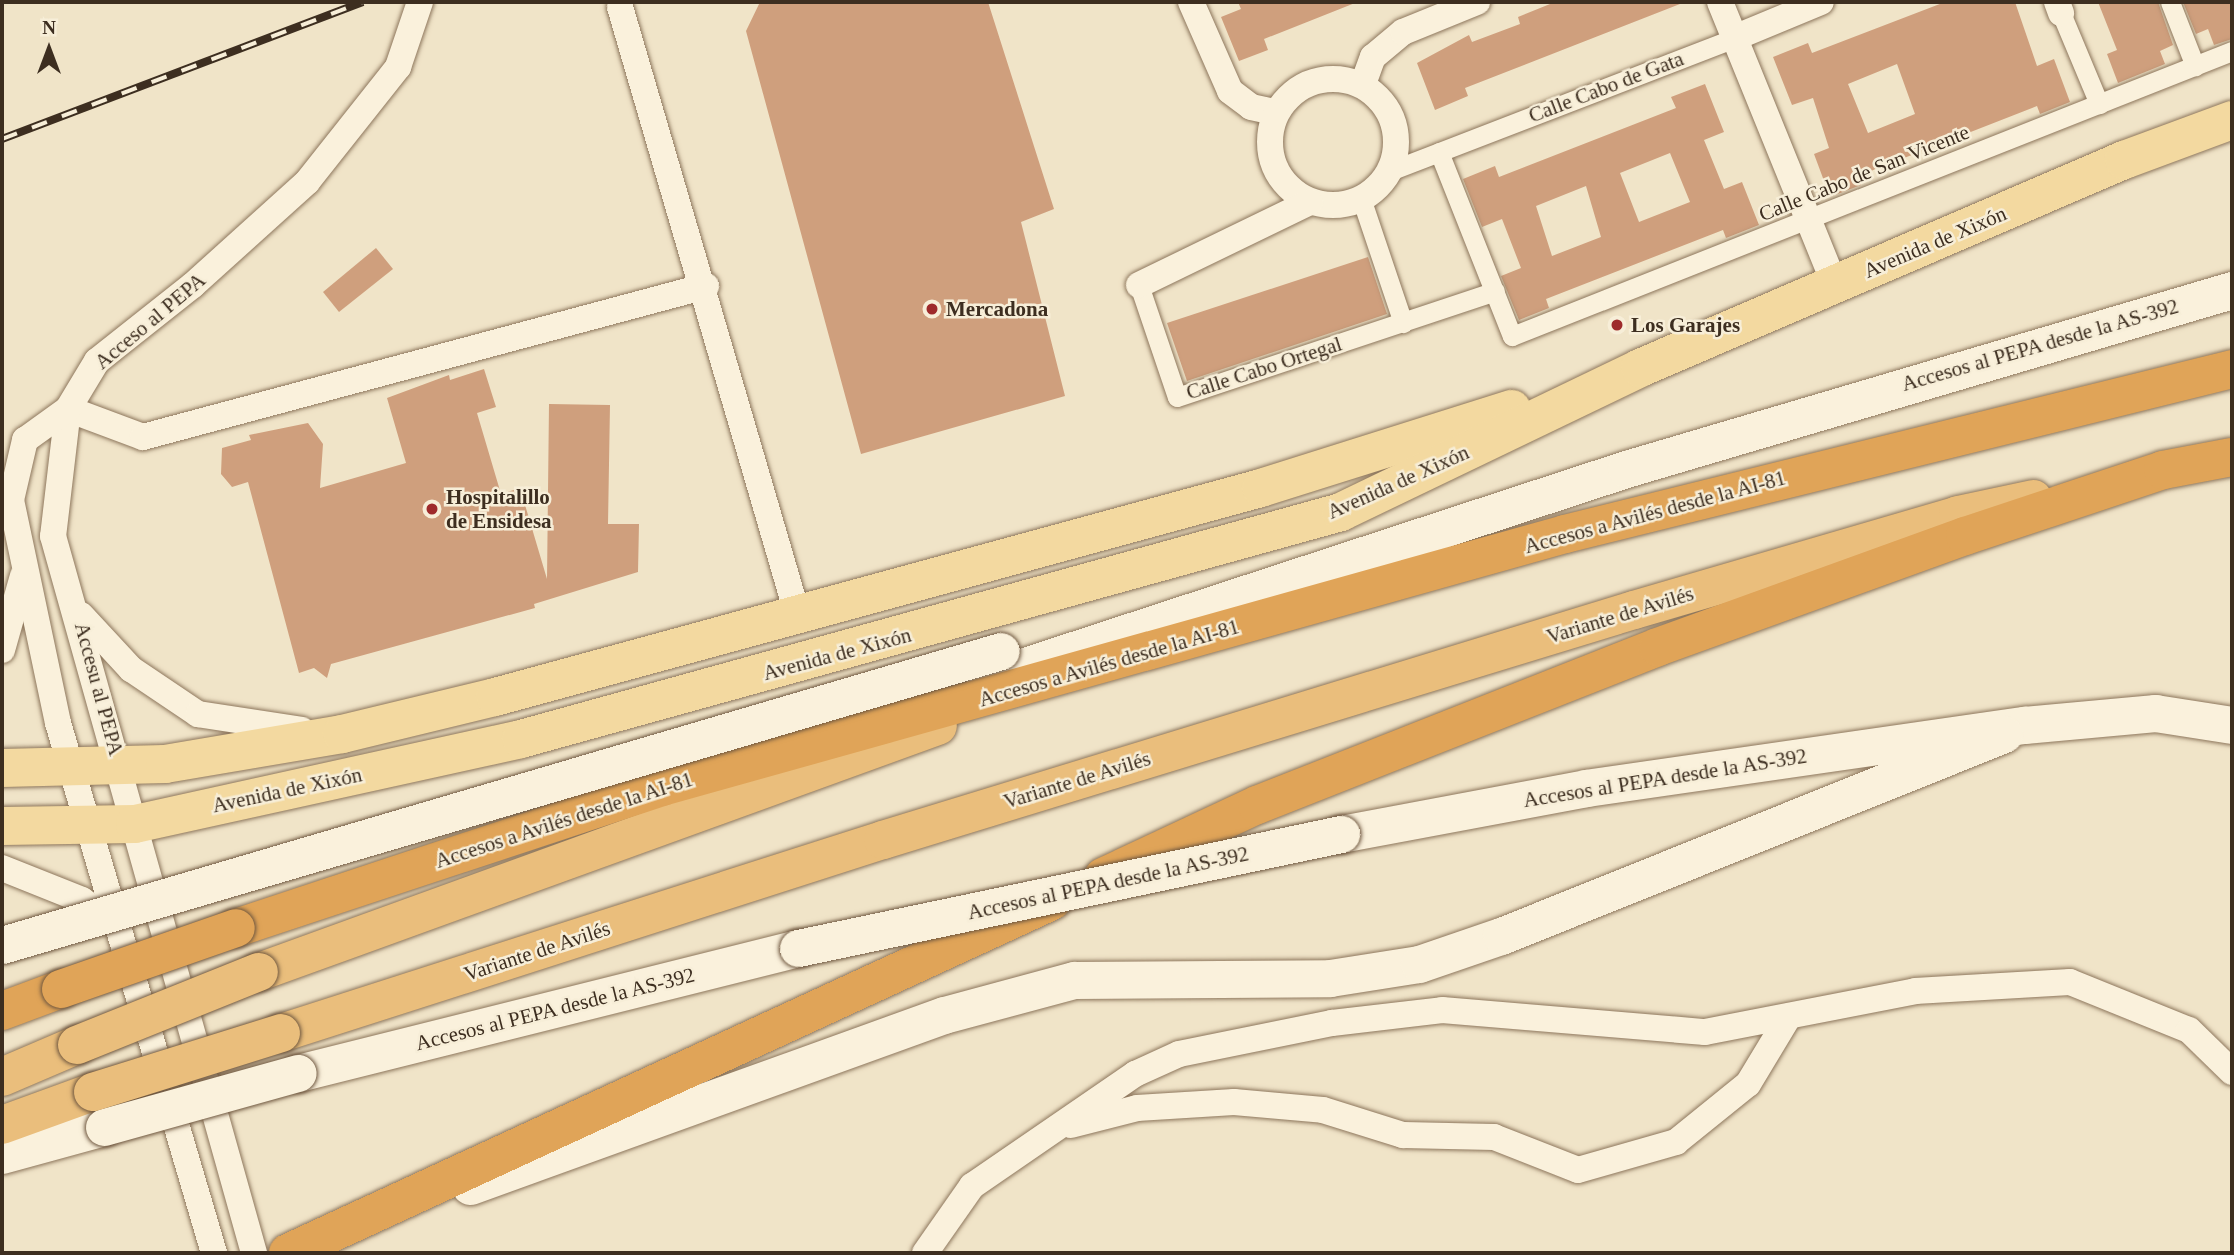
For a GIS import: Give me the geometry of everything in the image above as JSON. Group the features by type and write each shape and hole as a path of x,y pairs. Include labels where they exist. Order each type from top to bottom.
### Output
{"highway":[{"name":"Accesos a Avilés desde la AI-81","path":"2,1010 236,928 662,787 1095,669 1564,534 2232,369"},
{"path":"303,1247 1257,805 1658,647 2163,470 2232,457"},
{"name":"Variante de Avilés","path":"2,1125 99,1109 281,1033 883,839 1634,610 1958,515 2163,470"},
{"path":"2,1077 259,972 1095,669"}],"main road":[{"name":"Avenida de Xixón","path":"2,826 135,824 521,739 1341,512 1640,368 2124,160 2232,121"},
{"name":"Accesos al PEPA desde la AS-392","path":"662,787 1407,538 1827,407 2232,290"},
{"name":"Avenida de Xixón","path":"2,768 165,764 342,734 1261,488 1640,368"},
{"name":"Accesos al PEPA desde la AS-392","path":"2,945 1001,650 1407,538"},
{"name":"Accesos al PEPA desde la AS-392","path":"2,1155 99,1109 298,1073 798,948 1341,834 1586,788 2024,725 2155,713 2232,725"},
{"path":"303,1247 944,1015 1074,980 1330,978 1419,964 1501,936 2004,734"}],"street":[{"name":"Acceso al PEPA","path":"214,1253 71,767 24,574 11,500 13,440 68,409 97,361 194,285 307,182 398,67 420,2"},
{"path":"1191,2 1230,91 1251,107 1275,113"},
{"path":"1363,84 1373,57 1403,32 1477,2"},
{"path":"1720,2 1835,285"},
{"name":"Calle Cabo de Gata","path":"1390,171 1821,2"},
{"path":"2170,2 2195,66"},
{"path":"620,7 706,286 797,613"},
{"path":"2059,7 2099,104"},
{"name":"Calle Cabo de San Vicente","path":"1495,292 1512,336 2232,51"},
{"path":"1332,76 1363,84 1389,110 1398,144 1390,171 1362,198 1330,206 1310,202 1288,188 1274,169 1268,140 1275,113 1298,87 1332,76"},
{"path":"1439,152 1495,292"},
{"path":"1362,198 1403,323"},
{"name":"Calle Cabo Ortegal","path":"1310,202 1139,285 1177,397 1495,292"},
{"path":"68,409 143,437 706,286"},
{"name":"Accesu al PEPA","path":"68,409 53,536 78,612 254,1253"},
{"path":"2,650 24,574"},
{"name":"Accesu al PEPA","path":"78,612 131,669 198,714 342,734"},
{"path":"2,868 82,900 118,926"},
{"path":"925,1253 972,1186 1088,1105 1179,1054 1332,1023 1442,1010 1705,1032 1915,991 2070,982 2189,1030 2232,1072"},
{"path":"1053,1129 1137,1108 1234,1102 1323,1110 1403,1135 1494,1136 1578,1170 1676,1142 1748,1084 1789,1016"}],"building":[{"name":"Mercadona","path":"760,2 988,2 1054,209 1021,222 1065,396 861,454 746,31"},
{"path":"1238,2 1355,3 1264,39 1268,50 1239,61 1221,17 1241,9"},
{"path":"1555,2 1680,4 1465,88 1468,96 1435,110 1417,63 1469,35 1472,42 1520,24 1518,17"},
{"path":"1945,2 2015,2 2037,66 2054,59 2070,102 2040,114 2037,106 1858,176 1861,185 1830,197 1814,154 1829,148 1813,98 1792,105 1773,57 1808,43 1812,53","holes":["1897,64 1915,114 1868,133 1848,84"]},
{"path":"2098,2 2158,2 2173,45 2160,51 2165,64 2118,83 2107,54 2117,50"},
{"path":"2183,2 2232,2 2232,39 2214,45 2208,29 2196,34"},
{"path":"1705,84 1724,132 1704,140 1724,189 1742,182 1759,225 1726,238 1723,230 1546,299 1549,308 1519,320 1501,276 1521,268 1502,219 1482,227 1463,179 1495,166 1499,177 1676,108 1671,97","holes":["1670,153 1690,202 1639,222 1620,173","1586,186 1601,237 1552,256 1536,206"]},
{"path":"376,248 393,269 339,312 323,292"},
{"path":"1368,257 1387,314 1187,381 1167,323"},
{"name":"Hospitalillo de Ensidesa","path":"484,369 496,407 477,413 501,494 520,488 547,579 549,404 610,405 608,524 639,524 638,572 534,604 535,608 331,664 327,678 314,668 299,673 248,482 232,487 221,474 222,448 251,440 249,435 308,423 323,444 320,488 406,463 387,398 449,375 450,380"}],"railway":[{"path":"2,139 363,2"}],"place":[{"name":"Mercadona","path":"932,309"},
{"name":"Los Garajes","path":"1617,325"},
{"name":"Hospitalillo de Ensidesa","path":"432,509"}]}
